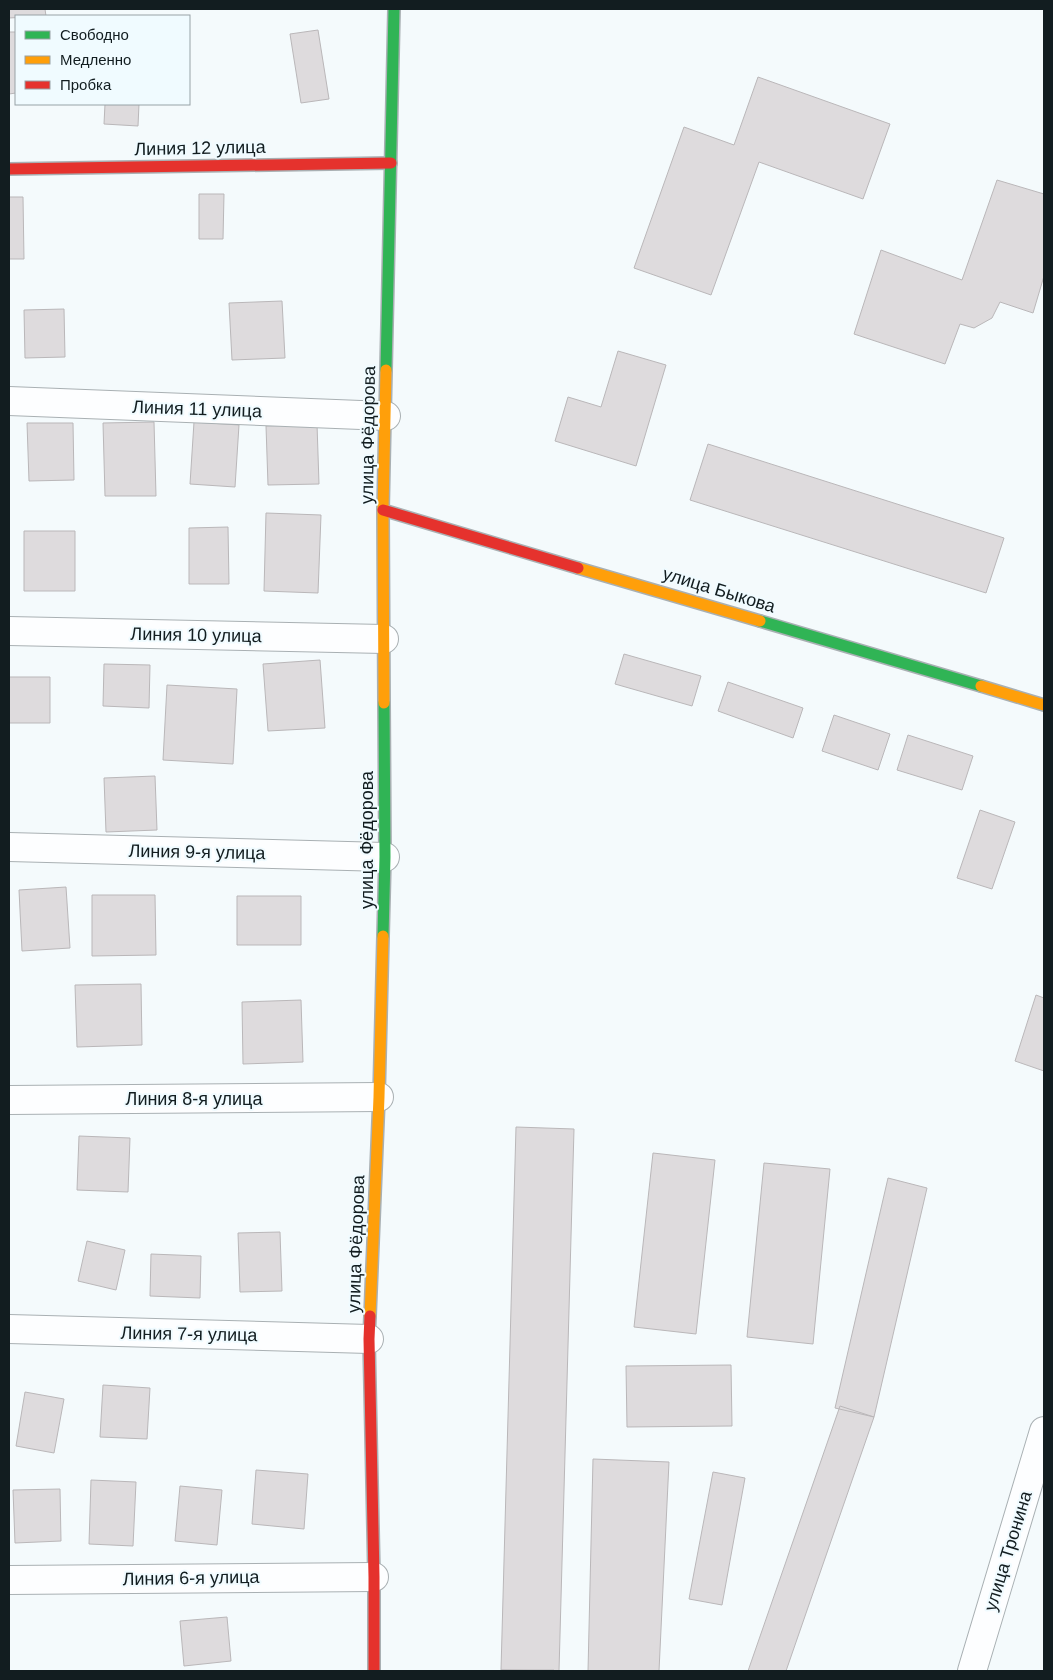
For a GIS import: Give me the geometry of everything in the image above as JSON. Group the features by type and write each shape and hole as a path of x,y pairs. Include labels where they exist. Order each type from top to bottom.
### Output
{"street":[{"name":"улица Фёдорова","path":"374,1671 370,1339 385,857 384,510 394,9"},
{"name":"Линия 12 улица","path":"9,169 391,163"},
{"name":"Линия 11 улица","path":"9,402 386,416"},
{"name":"улица Быкова","path":"384,510 1044,705"},
{"name":"Линия 10 улица","path":"9,631 384,639"},
{"name":"Линия 9-я улица","path":"9,848 385,857"},
{"name":"Линия 8-я улица","path":"9,1100 379,1097"},
{"name":"Линия 7-я улица","path":"9,1329 370,1339"},
{"name":"улица Тронина","path":"972,1671 1044,1430"},
{"name":"Линия 6-я улица","path":"9,1580 374,1577"}],"building":[{"path":"9,9 45,9 46,15 15,15 15,18 9,18"},
{"path":"318,30 329,99 301,103 290,34"},
{"path":"9,32 15,32 15,93 9,94"},
{"path":"758,77 890,124 863,199 759,162 711,295 634,268 684,127 734,145"},
{"path":"105,105 139,105 138,126 104,124"},
{"path":"997,180 1044,194 1044,276 1033,313 1000,302 992,318 974,328 960,324 945,364 854,334 881,250 962,280"},
{"path":"199,194 224,194 223,239 199,239"},
{"path":"9,197 23,197 24,259 9,259"},
{"path":"282,301 285,358 232,360 229,303"},
{"path":"64,309 65,357 25,358 24,310"},
{"path":"618,351 666,365 636,466 555,441 568,397 601,407"},
{"path":"154,422 156,496 105,496 103,423"},
{"path":"194,422 239,425 235,487 190,484"},
{"path":"27,423 73,423 74,480 29,481"},
{"path":"317,424 319,484 268,485 266,426"},
{"path":"708,444 1004,538 986,593 690,500"},
{"path":"266,513 321,515 318,593 264,591"},
{"path":"228,527 229,584 189,584 189,528"},
{"path":"24,531 75,531 75,591 24,591"},
{"path":"624,654 701,676 692,706 615,684"},
{"path":"320,660 325,728 268,731 263,664"},
{"path":"104,664 150,665 149,708 103,706"},
{"path":"9,677 50,677 50,723 9,723"},
{"path":"728,682 803,708 793,738 718,711"},
{"path":"167,685 237,689 233,764 163,760"},
{"path":"834,715 890,734 878,770 822,751"},
{"path":"908,735 973,756 962,790 897,770"},
{"path":"155,776 157,830 106,832 104,778"},
{"path":"980,810 1015,822 992,889 957,878"},
{"path":"66,887 70,948 22,951 19,890"},
{"path":"92,895 155,895 156,955 92,956"},
{"path":"237,896 301,896 301,945 237,945"},
{"path":"141,984 142,1045 77,1047 75,985"},
{"path":"1036,995 1044,998 1044,1071 1015,1061"},
{"path":"301,1000 303,1062 243,1064 242,1002"},
{"path":"516,1127 574,1129 559,1671 501,1670"},
{"path":"79,1136 130,1138 128,1192 77,1190"},
{"path":"653,1153 715,1160 696,1334 634,1327"},
{"path":"764,1163 830,1169 813,1344 747,1337"},
{"path":"888,1178 927,1188 874,1417 835,1408"},
{"path":"280,1232 282,1291 240,1292 238,1233"},
{"path":"87,1241 125,1250 116,1290 78,1281"},
{"path":"151,1254 201,1256 200,1298 150,1296"},
{"path":"731,1365 732,1426 627,1427 626,1366"},
{"path":"103,1385 150,1388 147,1439 100,1437"},
{"path":"25,1392 64,1399 54,1453 16,1446"},
{"path":"840,1406 874,1417 786,1671 748,1671"},
{"path":"593,1459 669,1462 659,1671 588,1671"},
{"path":"256,1470 308,1474 304,1529 252,1524"},
{"path":"713,1472 745,1478 722,1605 689,1599"},
{"path":"91,1480 136,1482 133,1546 89,1544"},
{"path":"180,1486 222,1490 217,1545 175,1541"},
{"path":"60,1489 61,1541 15,1543 13,1490"},
{"path":"227,1617 231,1661 184,1666 180,1621"},
{"path":"554,1670 554,1671 501,1671"}],"traffic: fast":[{"path":"386,370 394,9"},
{"path":"760,621 981,686"},
{"path":"383,936 385,857 384,703"}],"traffic: slow":[{"path":"384,703 383,510 386,370"},
{"path":"578,568 760,621"},
{"path":"981,686 1044,705"},
{"path":"370,1316 379,1097 383,936"}],"traffic: jam":[{"path":"9,169 391,163"},
{"path":"383,510 578,568"},
{"path":"370,1316 374,1671"}]}
